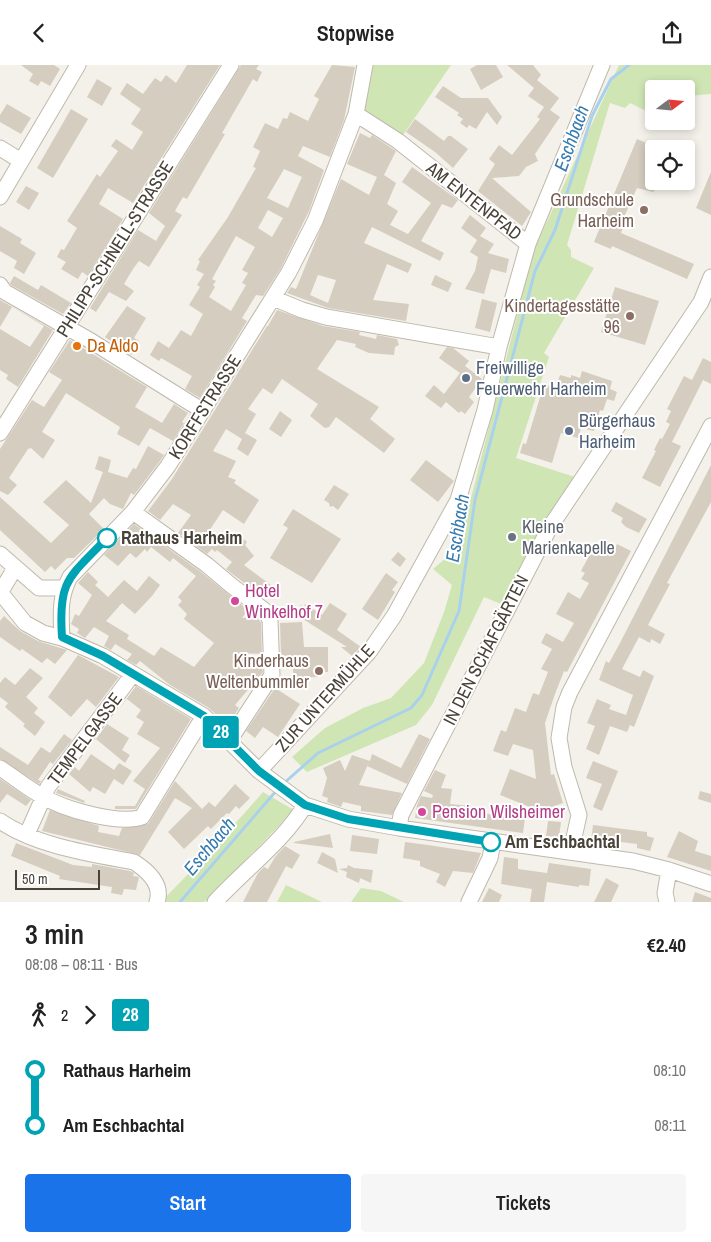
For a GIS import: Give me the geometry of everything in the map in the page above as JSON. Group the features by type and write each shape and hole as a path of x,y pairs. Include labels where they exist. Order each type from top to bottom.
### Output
{"street":[{"path":"0,197 78,65"},
{"name":"PHILIPP-SCHNELL-STRASSE","path":"0,433 231,65"},
{"name":"KORFFSTRASSE","path":"64,588 70,577 133,512 168,466 303,247 356,114 365,65"},
{"path":"528,244 602,65"},
{"name":"AM ENTENPFAD","path":"356,114 398,141 528,244 499,347"},
{"path":"0,149 21,161"},
{"name":"IN DEN SCHAFGÄRTEN","path":"400,829 400,815 550,527 706,304 711,277"},
{"path":"0,285 5,292 65,328 91,341 203,411"},
{"path":"273,298 302,310 326,317 499,347"},
{"name":"ZUR UNTERMÜHLE","path":"263,775 300,724 352,672 394,616 463,490 485,410 499,347"},
{"path":"571,851 579,815 560,751 559,738 564,707 570,692 711,425"},
{"path":"133,512 207,565 264,610 270,620 272,675 229,741"},
{"path":"0,554 39,588 64,588 61,614 62,637"},
{"path":"15,568 0,593 25,623 43,633 62,637 103,656 204,716 263,775 305,805 348,819 400,829 633,861 669,870 711,885"},
{"name":"TEMPELGASSE","path":"28,834 48,787 133,674"},
{"path":"0,768 43,797 96,815 122,819 142,817 204,716"},
{"path":"215,902 296,820 305,805"},
{"path":"0,821 62,847 134,862 143,868 159,889 157,902"},
{"path":"469,902 490,858 493,842"},
{"path":"667,902 665,893 669,870"}],"green space":[{"path":"373,65 451,65 401,138 365,110"},
{"path":"619,65 711,65 711,94 695,95 695,80 645,80 645,110 630,103 625,108 610,103 567,245 571,250 571,257 594,268 544,353 549,357 516,458 578,478 544,523 501,604 484,597 432,705 416,725 307,772 292,757 325,728 363,708 391,698 424,663 444,612 452,585 433,569 453,552 472,494 533,252"},
{"path":"263,792 294,810 204,902 161,902 216,845"},
{"path":"286,885 322,902 277,902"},
{"path":"361,888 381,891 404,902 351,902"}],"building":[{"path":"21,65 54,65 60,69 50,86 41,81 38,86 29,81 33,74"},
{"path":"187,65 220,65 133,203 108,188 99,204 123,219 88,276 82,272 78,279 61,269 66,262 57,257 61,249 64,250 77,228 67,221 97,174 100,177 118,151 111,146 116,139 132,150 143,132 131,124 141,109 120,94 127,83 143,94 155,78 161,82 166,75 176,83"},
{"path":"241,65 259,65 256,69 262,72 257,82 253,79 222,133 225,134 187,199 183,197 172,216 175,211 182,215 149,267 139,261 133,269 124,284 134,291 126,301 109,292 96,312 90,308 138,230 156,241 165,226 149,213"},
{"path":"332,65 355,67 344,120 330,157 303,146 298,156 324,170 309,211 281,268 263,296 256,295 242,318 247,321 200,398 185,389 192,376 161,358 159,361 150,355 158,341 169,348 181,330 191,336 203,314 189,305 200,287 197,285 204,274 196,270 200,261 198,260 228,217 256,168 253,167 260,151 253,147 265,123 278,129 283,118 287,119 290,112 308,121 319,99 314,96","holes":["284,169 302,177 288,208 267,198","268,210 283,218 272,237 258,228","236,236 255,247 242,270 248,273 242,283 246,285 231,311 209,297 215,287 213,285 216,281 212,279"]},
{"path":"477,65 496,65 503,77 481,90 470,69"},
{"path":"507,65 533,65 541,75 537,80 559,98 550,110 560,117 535,154 538,161 526,167 519,176 492,178 531,212 522,226 478,191 495,164 489,159 499,145 512,155 540,119 537,117 544,107 528,96 534,88"},
{"path":"97,79 112,88 102,106 87,97"},
{"path":"443,86 461,98 488,98 502,117 497,125 487,112 476,129 469,125 467,128 460,123 463,119 457,115 459,113 435,97"},
{"path":"7,104 31,118 21,134 0,122 0,115"},
{"path":"71,109 88,119 53,178 37,168"},
{"path":"415,119 444,141 448,136 451,136 468,149 453,168 435,152 406,132"},
{"path":"360,133 370,138 372,135 396,151 384,175 396,183 387,204 398,211 390,225 408,234 431,203 402,182 412,167 458,200 452,208 442,204 421,241 444,253 440,261 372,227 364,243 412,264 408,273 387,264 373,300 409,304 406,321 328,308 287,293 291,287 296,289 341,179 369,195 377,177 347,164","holes":["318,275 336,280 328,303 310,295"]},
{"path":"637,139 645,142 645,190 637,188 621,224 624,225 621,233 694,264 687,279 612,246 611,249 594,242"},
{"path":"711,172 711,215 696,208"},
{"path":"26,186 39,193 29,210 16,202"},
{"path":"470,215 486,228 480,236 494,244 488,253 509,259 506,273 491,269 484,294 465,289 475,271 478,257 470,252 477,240 461,228"},
{"path":"0,226 22,239 20,243 36,253 24,274 14,268 17,261 0,251"},
{"path":"435,275 452,283 448,292 431,285"},
{"path":"14,276 38,290 41,285 71,303 63,314 11,285 10,283"},
{"name":"Kindertagesstätte 96","path":"615,287 659,301 645,345 601,332"},
{"path":"482,299 497,303 490,332 475,328"},
{"path":"0,300 53,330 18,387 6,379 8,375 0,370 0,329 30,347 44,326 12,307 0,327"},
{"path":"127,306 146,318 134,338 139,341 131,355 105,337"},
{"path":"277,310 323,326 360,332 359,335 376,339 377,335 397,339 399,345 395,347 394,355 369,353 355,347 356,344 337,340 317,369 379,407 370,419 395,439 384,453 336,417 329,427 325,428 310,416 318,404 282,379 272,394 263,388 248,409 256,414 245,433 257,440 248,456 237,449 242,439 226,429 213,451 236,461 228,477 236,480 234,483 259,500 244,524 223,510 209,531 227,546 238,534 247,542 245,545 254,556 244,565 276,589 269,597 263,591 260,595 226,569 232,562 217,550 215,552 212,549 207,554 178,533 191,515 173,504 160,520 148,511 172,479"},
{"path":"70,340 147,387 135,407 162,423 174,404 188,413 182,422 184,423 173,441 150,428 139,446 117,434 120,427 66,393 42,432 55,440 43,459 31,448 28,449 9,478 17,485 8,495 0,491 0,449 32,400 44,407 62,380 49,372"},
{"path":"447,347 453,348 469,361 465,366 482,379 469,397 474,402 465,414 461,411 459,413 446,402 441,408 425,396 434,385 444,394 460,373 439,358"},
{"path":"703,358 711,362 711,384 703,380 672,442 681,446 660,487 642,478 656,451 654,450 660,438 662,439 670,424 666,422 671,411 667,409 684,376 692,380"},
{"path":"582,371 612,381 610,389 617,392 614,401 607,399 603,411 600,410 594,431 581,428 578,438 561,433 552,463 520,453 523,443 526,444 544,384 556,388 560,375 571,378 571,375 580,378"},
{"path":"280,411 292,420 281,437 269,429"},
{"path":"148,446 164,455 160,461 134,495 131,493 123,509 110,504 104,498 89,514 104,529 74,558 67,558 55,570 51,566 45,572 0,530 0,497 51,543 69,525 43,502 66,480 91,503 103,472 95,469 99,456 111,460 108,472 127,478 133,468 136,469"},
{"path":"426,460 454,481 438,502 410,480"},
{"path":"711,465 711,502 667,583 670,584 648,625 665,634 660,644 651,639 650,643 639,637 622,669 640,677 643,670 654,676 634,727 630,725 627,732 610,726 599,755 586,749 595,726 587,723 597,699 611,705 609,709 626,715 633,695 599,680 606,661 609,663 620,643"},
{"path":"334,485 349,494 338,510 333,506 330,507 329,503 324,500"},
{"path":"616,502 647,519 639,533 626,527 621,522 623,518 611,511"},
{"path":"293,509 341,539 312,583 270,558 288,528 283,525"},
{"path":"134,524 201,572 248,610 242,618 257,617 261,623 262,654 242,653 262,668 263,672 235,705 239,708 228,725 209,708 170,685 140,661 136,665 127,660 132,654 115,644 111,650 104,646 109,636 94,627 85,638 77,633 79,629 71,624 75,614 79,616 92,595 78,583 88,572 98,582 95,585 108,597 124,580 137,591 149,576 160,585 135,614 122,603 106,621 129,635 127,639 154,656 161,647 194,667 214,643 184,619 187,614 178,605 182,601 178,597 196,576 173,558 170,562 151,547 147,552 145,549 136,558 130,553 118,566 104,555"},
{"path":"596,543 613,552 617,544 631,551 567,672 564,671 555,694 545,723 551,775 554,774 563,803 540,811 500,795 510,769 536,779 533,750 513,744 508,756 493,751 501,730 506,732 515,708 526,712 533,693 539,695 548,672 541,669 552,649 541,643 546,633 563,642 574,623 556,614 568,592 580,599 589,583 581,579 585,573 581,571"},
{"path":"398,552 406,559 400,567 391,560"},
{"path":"386,573 398,582 392,590 395,592 378,620 362,609"},
{"path":"330,603 347,614 337,630 361,647 352,656 341,647 347,647 295,614 301,605 304,607 305,604 322,615"},
{"path":"4,616 20,631 38,641 67,650 55,664 47,658 42,663 0,637 0,621"},
{"path":"302,622 304,647 328,647 328,672 320,672 319,677 293,678 293,657 281,655 280,623"},
{"path":"78,655 119,677 96,707 87,699 71,717 48,697"},
{"path":"30,668 43,678 26,697 38,708 34,713 45,722 35,736 23,726 25,724 5,707 8,703 0,697 0,683 5,677 15,685"},
{"path":"136,686 191,719 136,809 115,809 115,806 135,806 145,789 133,781 160,748 137,734 144,722 136,717 141,710 127,699 119,709"},
{"path":"275,688 300,704 278,737 263,727 255,738 246,731"},
{"path":"107,724 129,738 122,750 130,755 125,763 96,739"},
{"path":"64,734 72,740 53,764 50,762 38,780 41,781 39,784 0,759 0,747 28,765 41,747 50,753"},
{"path":"419,734 430,739 407,784 367,766 359,785 402,793 392,815 361,811 361,806 343,802 341,807 327,802 328,798 322,796 327,778 323,768 340,760 345,771 352,755 370,761 372,754 401,768"},
{"path":"91,754 114,770 119,763 132,771 123,785 114,779 105,794 93,787 90,792 69,774 75,767 79,771"},
{"path":"593,761 618,771 602,811 593,807 602,784 586,778"},
{"path":"435,770 446,775 441,788 452,789 450,804 471,806 470,812 525,818 523,833 415,818 421,796 432,798 433,795 424,791"},
{"path":"0,779 31,800 26,806 7,794 0,803"},
{"path":"175,781 202,809 209,802 215,807 235,784 250,798 239,809 236,806 229,814 227,813 211,829 208,826 184,849 168,832 192,808 175,798 140,855 42,831 50,810 99,826 98,832 119,836 122,828 148,824"},
{"path":"58,789 85,801 84,803 56,793"},
{"path":"700,791 711,794 711,803 698,799"},
{"path":"548,821 561,822 559,837 546,836"},
{"path":"593,825 647,832 647,836 654,838 650,851 637,848 637,844 605,840 605,844 591,842"},
{"path":"679,831 698,841 695,851 711,856 711,871 667,857"},
{"path":"330,834 333,848 294,843 294,842"},
{"path":"352,835 379,839 377,854 350,851"},
{"path":"405,842 481,853 473,873 453,871 445,887 436,882 440,874 420,866 420,861 403,858"},
{"path":"16,843 73,865 92,867 92,864 130,871 134,873 133,876 139,877 136,890 124,889 122,895 111,893 112,887 59,879 60,876 11,856"},
{"path":"285,846 300,855 292,869 286,866 267,902 243,902 258,873 264,867 268,869 275,857"},
{"path":"322,852 335,859 338,873 317,863"},
{"path":"504,857 518,859 518,869 547,873 549,863 591,869 589,886 579,885 579,887 547,882 544,902 530,902 532,889 501,884"},
{"path":"348,865 354,868 373,870 371,883 360,878 359,883 346,877 347,872 339,869 347,868"},
{"path":"606,878 619,885 611,902 594,902"},
{"path":"489,888 502,895 499,902 482,902"},
{"path":"695,892 711,898 711,902 692,902"}],"waterway":[{"name":"Eschbach","path":"283,784 318,753 411,708 422,695 459,611 475,500 535,271 555,230 592,116 611,79 629,65"},
{"name":"Eschbach","path":"180,902 277,790"}],"bus line":[{"name":"28","path":"107,538 70,577 64,588 61,614 62,637 103,656 204,716 267,779 305,805 348,819 400,829 491,842"}],"place":[{"name":"Grundschule Harheim","path":"644,210"},
{"name":"Kindertagesstätte 96","path":"630,316"},
{"name":"Da Aldo","path":"77,346"},
{"name":"Freiwillige Feuerwehr Harheim","path":"466,378"},
{"name":"Bürgerhaus Harheim","path":"569,431"},
{"name":"Kleine Marienkapelle","path":"512,537"},
{"name":"Rathaus Harheim","path":"107,538"},
{"name":"Hotel Winkelhof 7","path":"235,601"},
{"name":"Kinderhaus Weltenbummler","path":"319,671"},
{"name":"Pension Wilsheimer","path":"422,812"},
{"name":"Am Eschbachtal","path":"491,842"}]}
